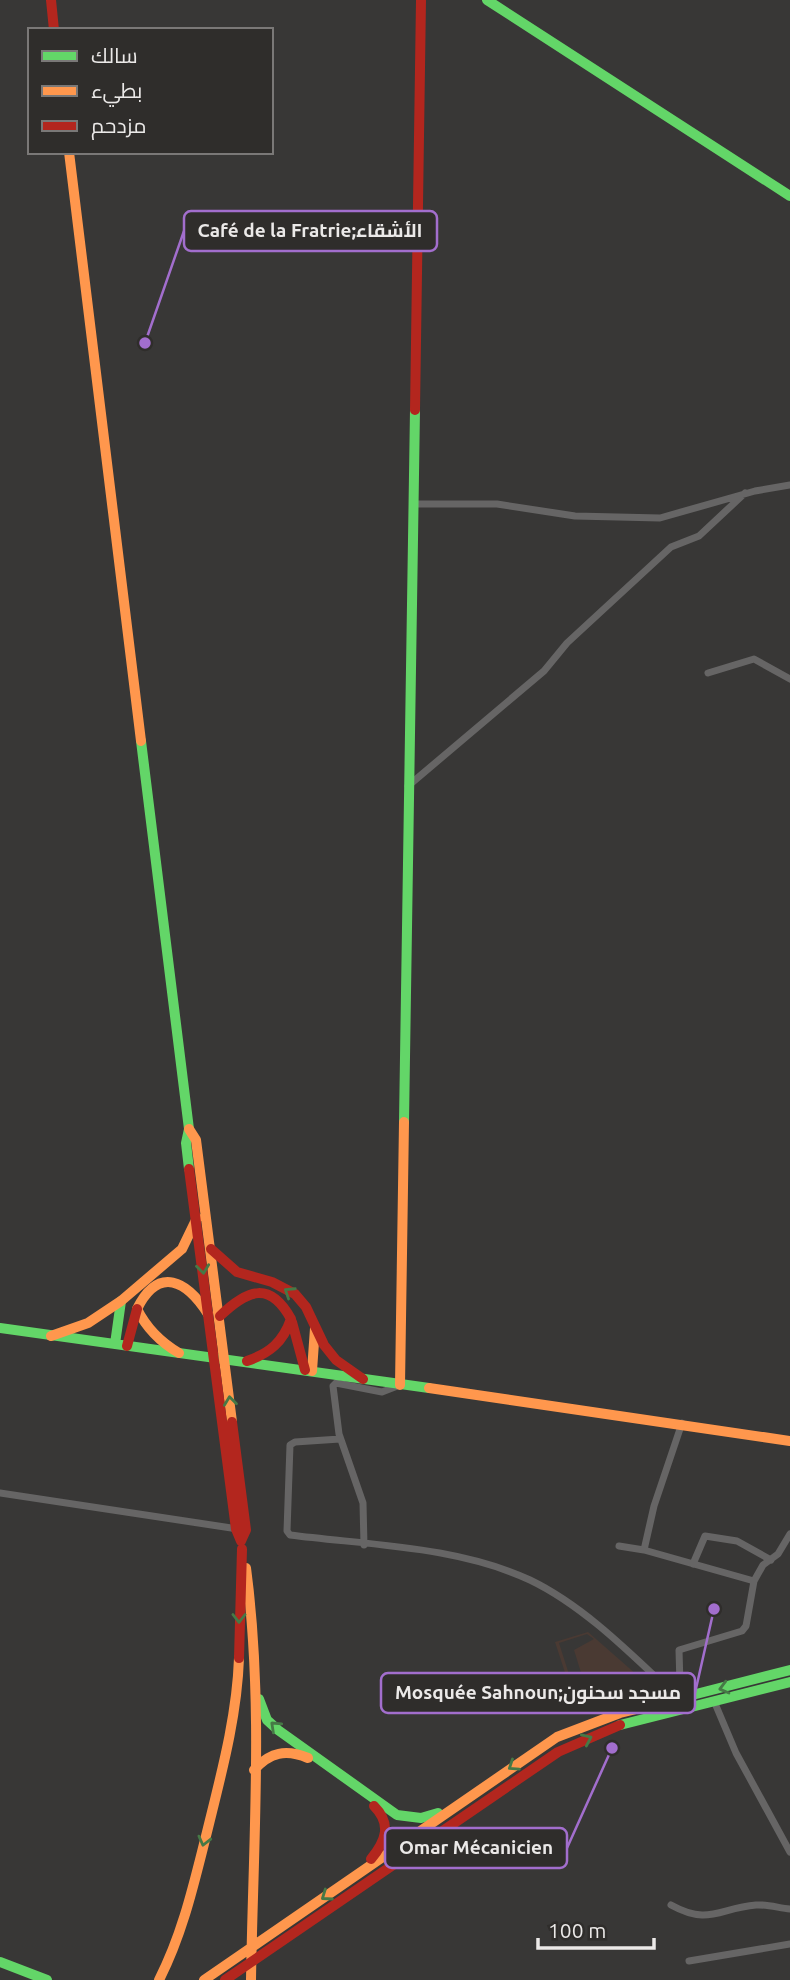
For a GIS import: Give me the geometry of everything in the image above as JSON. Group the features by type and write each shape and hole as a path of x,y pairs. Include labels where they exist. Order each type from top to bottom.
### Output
{"main road":[{"path":"51,0 54,28"},
{"path":"400,1385 421,0"},
{"path":"487,0 790,196"},
{"path":"69,154 188,1129 186,1143 214,1315 254,1624 256,1691 251,1980"},
{"path":"188,1129 196,1140 211,1249 214,1315"},
{"path":"51,1336 88,1323 121,1301 181,1249 197,1218"},
{"path":"211,1249 237,1272 272,1282 295,1294 306,1307 314,1328 337,1360 363,1379"},
{"path":"127,1346 137,1309 146,1294 160,1284 174,1282 185,1285 214,1315"},
{"path":"214,1315 249,1293 264,1292 275,1298 291,1319 308,1370"},
{"path":"115,1344 121,1301"},
{"path":"137,1309 146,1329 158,1341 180,1353"},
{"path":"247,1361 265,1356 277,1347 287,1335 291,1319"},
{"path":"0,1328 682,1423 790,1441"},
{"path":"308,1370 314,1328"},
{"path":"159,1980 177,1945 223,1767 238,1683 242,1545"},
{"path":"204,1980 557,1737 620,1713 680,1701 790,1670"},
{"path":"225,1980 550,1757 614,1727 680,1701 714,1701 790,1682"},
{"path":"256,1691 267,1720 278,1730 397,1815 421,1818 458,1805"},
{"path":"254,1770 261,1761 278,1752 298,1753 378,1809 386,1827 385,1840 359,1873"},
{"path":"0,1962 47,1980"}],"street":[{"path":"413,504 497,504 575,516 660,518 745,493 790,485"},
{"path":"408,786 544,671 567,643 671,547 699,536 745,493"},
{"path":"708,673 754,659 790,679"},
{"path":"364,1545 363,1503 340,1439 334,1384 382,1392 400,1385"},
{"path":"644,1550 654,1506 682,1423"},
{"path":"340,1439 291,1444 287,1531 290,1535 440,1554 494,1566 530,1580 596,1626 680,1701"},
{"path":"0,1493 196,1520 241,1529"},
{"path":"680,1701 679,1650 742,1631 746,1626 754,1581 763,1565 771,1560 790,1534"},
{"path":"693,1564 701,1539 705,1536 737,1541 771,1560"},
{"path":"619,1546 644,1550 754,1581"},
{"path":"714,1701 736,1753 790,1852"},
{"path":"671,1905 698,1917 714,1916 757,1905 790,1910"},
{"path":"689,1961 790,1944"}],"shaded area":[{"path":"588,1632 645,1682 575,1703 555,1642","holes":["587,1634 594,1639 574,1650 586,1689 575,1693 559,1643"]}],"traffic: fast":[{"path":"487,0 790,196"},
{"path":"404,1122 415,410"},
{"path":"141,741 189,1129 186,1143 189,1169"},
{"path":"115,1344 121,1301"},
{"path":"0,1328 429,1388"},
{"path":"661,1703 790,1670"},
{"path":"620,1725 790,1682"},
{"path":"259,1699 267,1720 278,1730 397,1815 421,1818 438,1813"},
{"path":"0,1962 47,1980"}],"traffic: slow":[{"path":"69,154 141,741"},
{"path":"400,1385 404,1122"},
{"path":"189,1129 196,1140 232,1422"},
{"path":"51,1336 88,1323 121,1301 182,1249 197,1218"},
{"path":"179,1353 155,1334 137,1309 146,1295 154,1287 173,1283 191,1293 208,1314"},
{"path":"312,1371 315,1328"},
{"path":"429,1388 790,1441"},
{"path":"246,1568 255,1670 256,1722 251,1980"},
{"path":"159,1980 181,1926 207,1832 232,1724 239,1658"},
{"path":"204,1980 557,1737 620,1713 661,1703"},
{"path":"254,1770 266,1759 279,1754 308,1758"}],"traffic: jam":[{"path":"51,0 54,28"},
{"path":"415,410 421,0"},
{"path":"189,1169 236,1529 241,1541"},
{"path":"211,1249 237,1272 272,1282 295,1294 306,1307 324,1345 336,1360 363,1379"},
{"path":"220,1316 240,1300 258,1293 275,1299 291,1319 275,1346 247,1361"},
{"path":"127,1346 137,1309"},
{"path":"292,1322 305,1370"},
{"path":"232,1422 246,1530 241,1541"},
{"path":"239,1658 242,1549"},
{"path":"225,1980 558,1752 620,1725"},
{"path":"371,1859 385,1832 383,1819 374,1806"}],"place":[{"name":"Café de la Fratrie;الأشقاء","path":"145,343"},
{"name":"Mosquée Sahnoun;مسجد سحنون","path":"714,1609"},
{"name":"Omar Mécanicien","path":"612,1748"}]}
